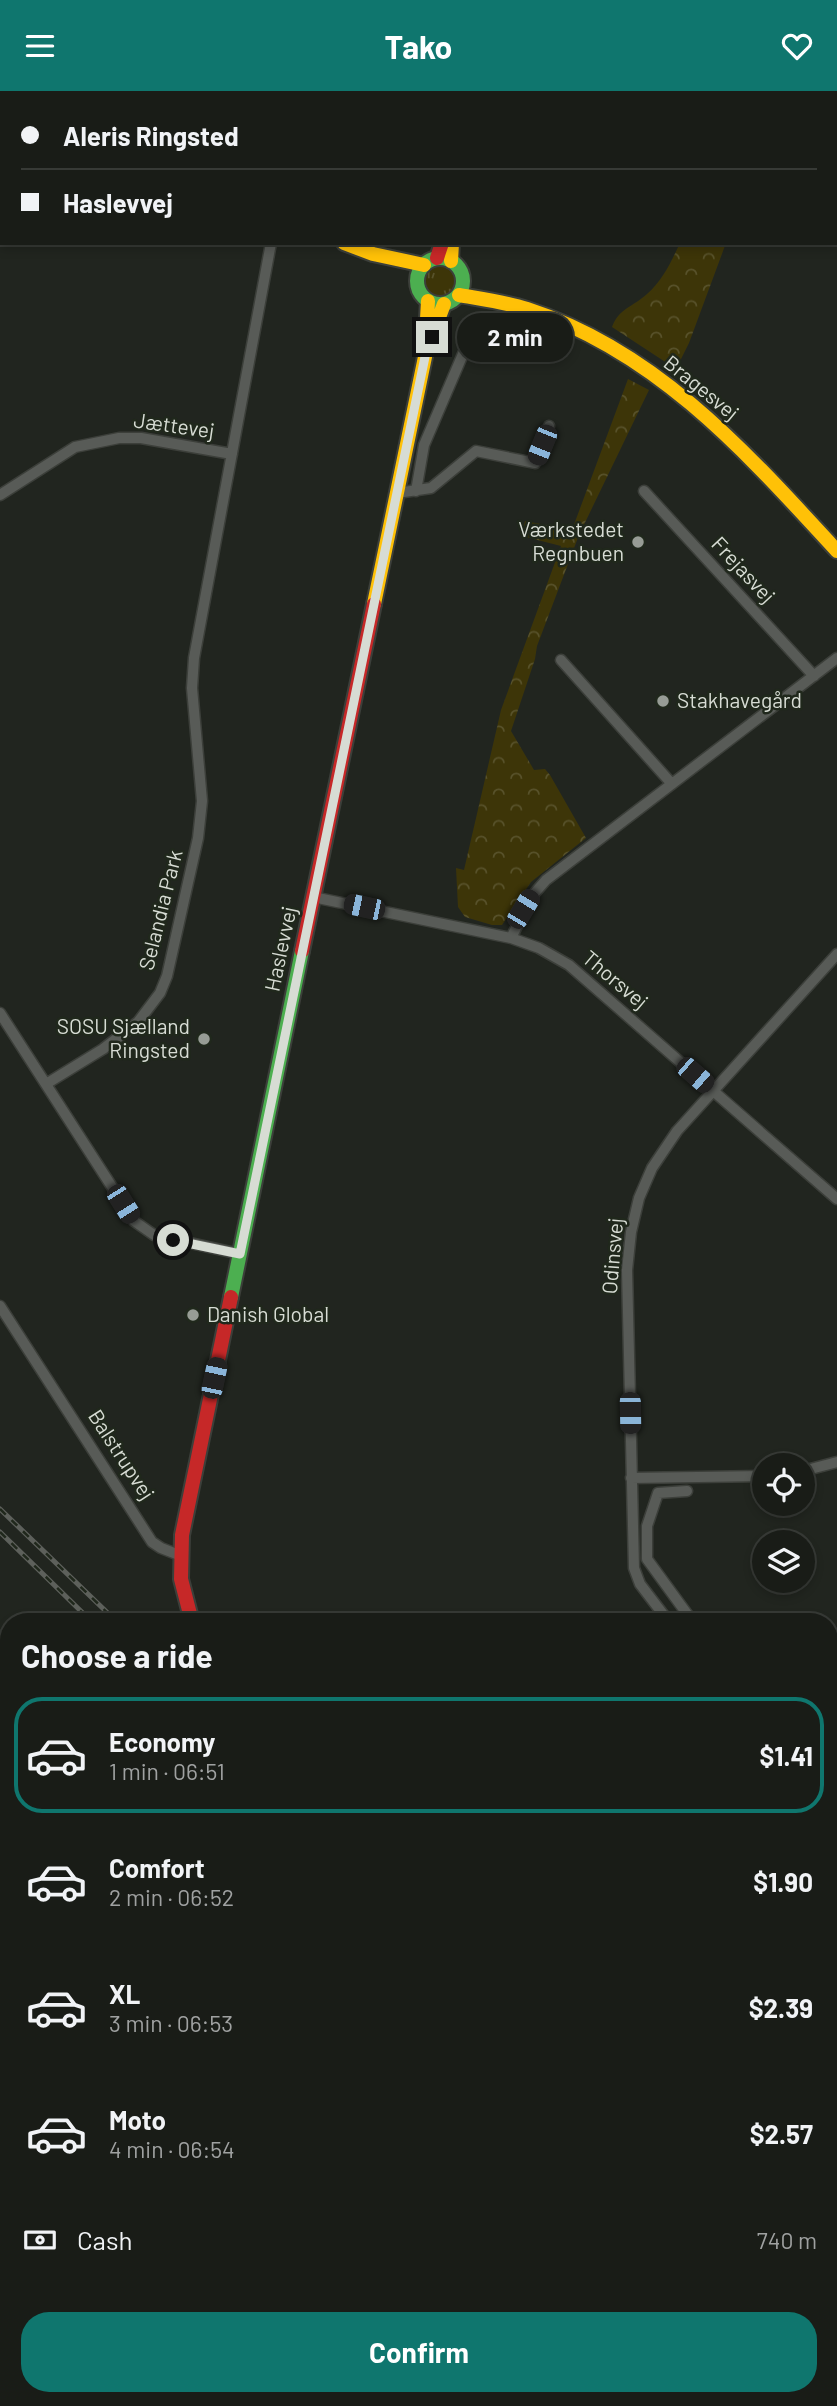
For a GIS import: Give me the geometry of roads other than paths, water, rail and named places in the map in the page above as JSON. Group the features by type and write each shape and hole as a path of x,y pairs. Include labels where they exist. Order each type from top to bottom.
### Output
{"street":[{"name":"Jættevej","path":"192,688 194,658 271,245"},
{"path":"349,245 373,254 417,282 419,292 428,302 444,304 459,295 462,272 437,261 373,254"},
{"path":"437,261 441,245"},
{"path":"417,282 451,245"},
{"name":"Bragesvej","path":"463,280 505,303 569,327 614,350 683,396 730,438 837,551"},
{"name":"Bragesvej","path":"459,295 505,303"},
{"name":"Haslevvej","path":"426,352 428,302"},
{"name":"Haslevvej","path":"179,1555 426,352 444,304"},
{"path":"416,491 424,445 472,333"},
{"path":"397,493 430,488 476,451 535,463 549,426"},
{"name":"Jættevej","path":"0,495 75,447 119,438 141,438 232,454"},
{"name":"Frejasvej","path":"644,491 814,675"},
{"path":"511,938 523,909 546,880 837,658"},
{"path":"561,660 672,783"},
{"name":"Selandia Park","path":"46,1084 103,1049 138,1022 160,993 167,976 198,838 202,801 192,688"},
{"name":"Thorsvej","path":"313,897 511,938 539,948 569,965 837,1199"},
{"name":"Odinsvej","path":"662,1613 640,1584 634,1567 627,1278 631,1232 639,1198 652,1168 677,1132 837,954"},
{"path":"0,1013 134,1221 143,1230 154,1235 240,1254"},
{"name":"Balstrupvej","path":"0,1306 152,1542 179,1555"},
{"path":"815,1468 837,1462"},
{"path":"631,1478 752,1476"},
{"path":"687,1491 658,1493 647,1526 647,1538 648,1559 687,1613"},
{"path":"633,1538 647,1538"},
{"path":"179,1555 180,1582 189,1613"}],"railway":[{"path":"0,1509 108,1613"},
{"path":"0,1532 83,1613"}],"place":[{"name":"Værkstedet Regnbuen","path":"638,542"},
{"name":"Stakhavegård","path":"663,701"},
{"name":"SOSU Sjælland Ringsted","path":"204,1039"},
{"name":"Danish Global","path":"193,1315"}]}
